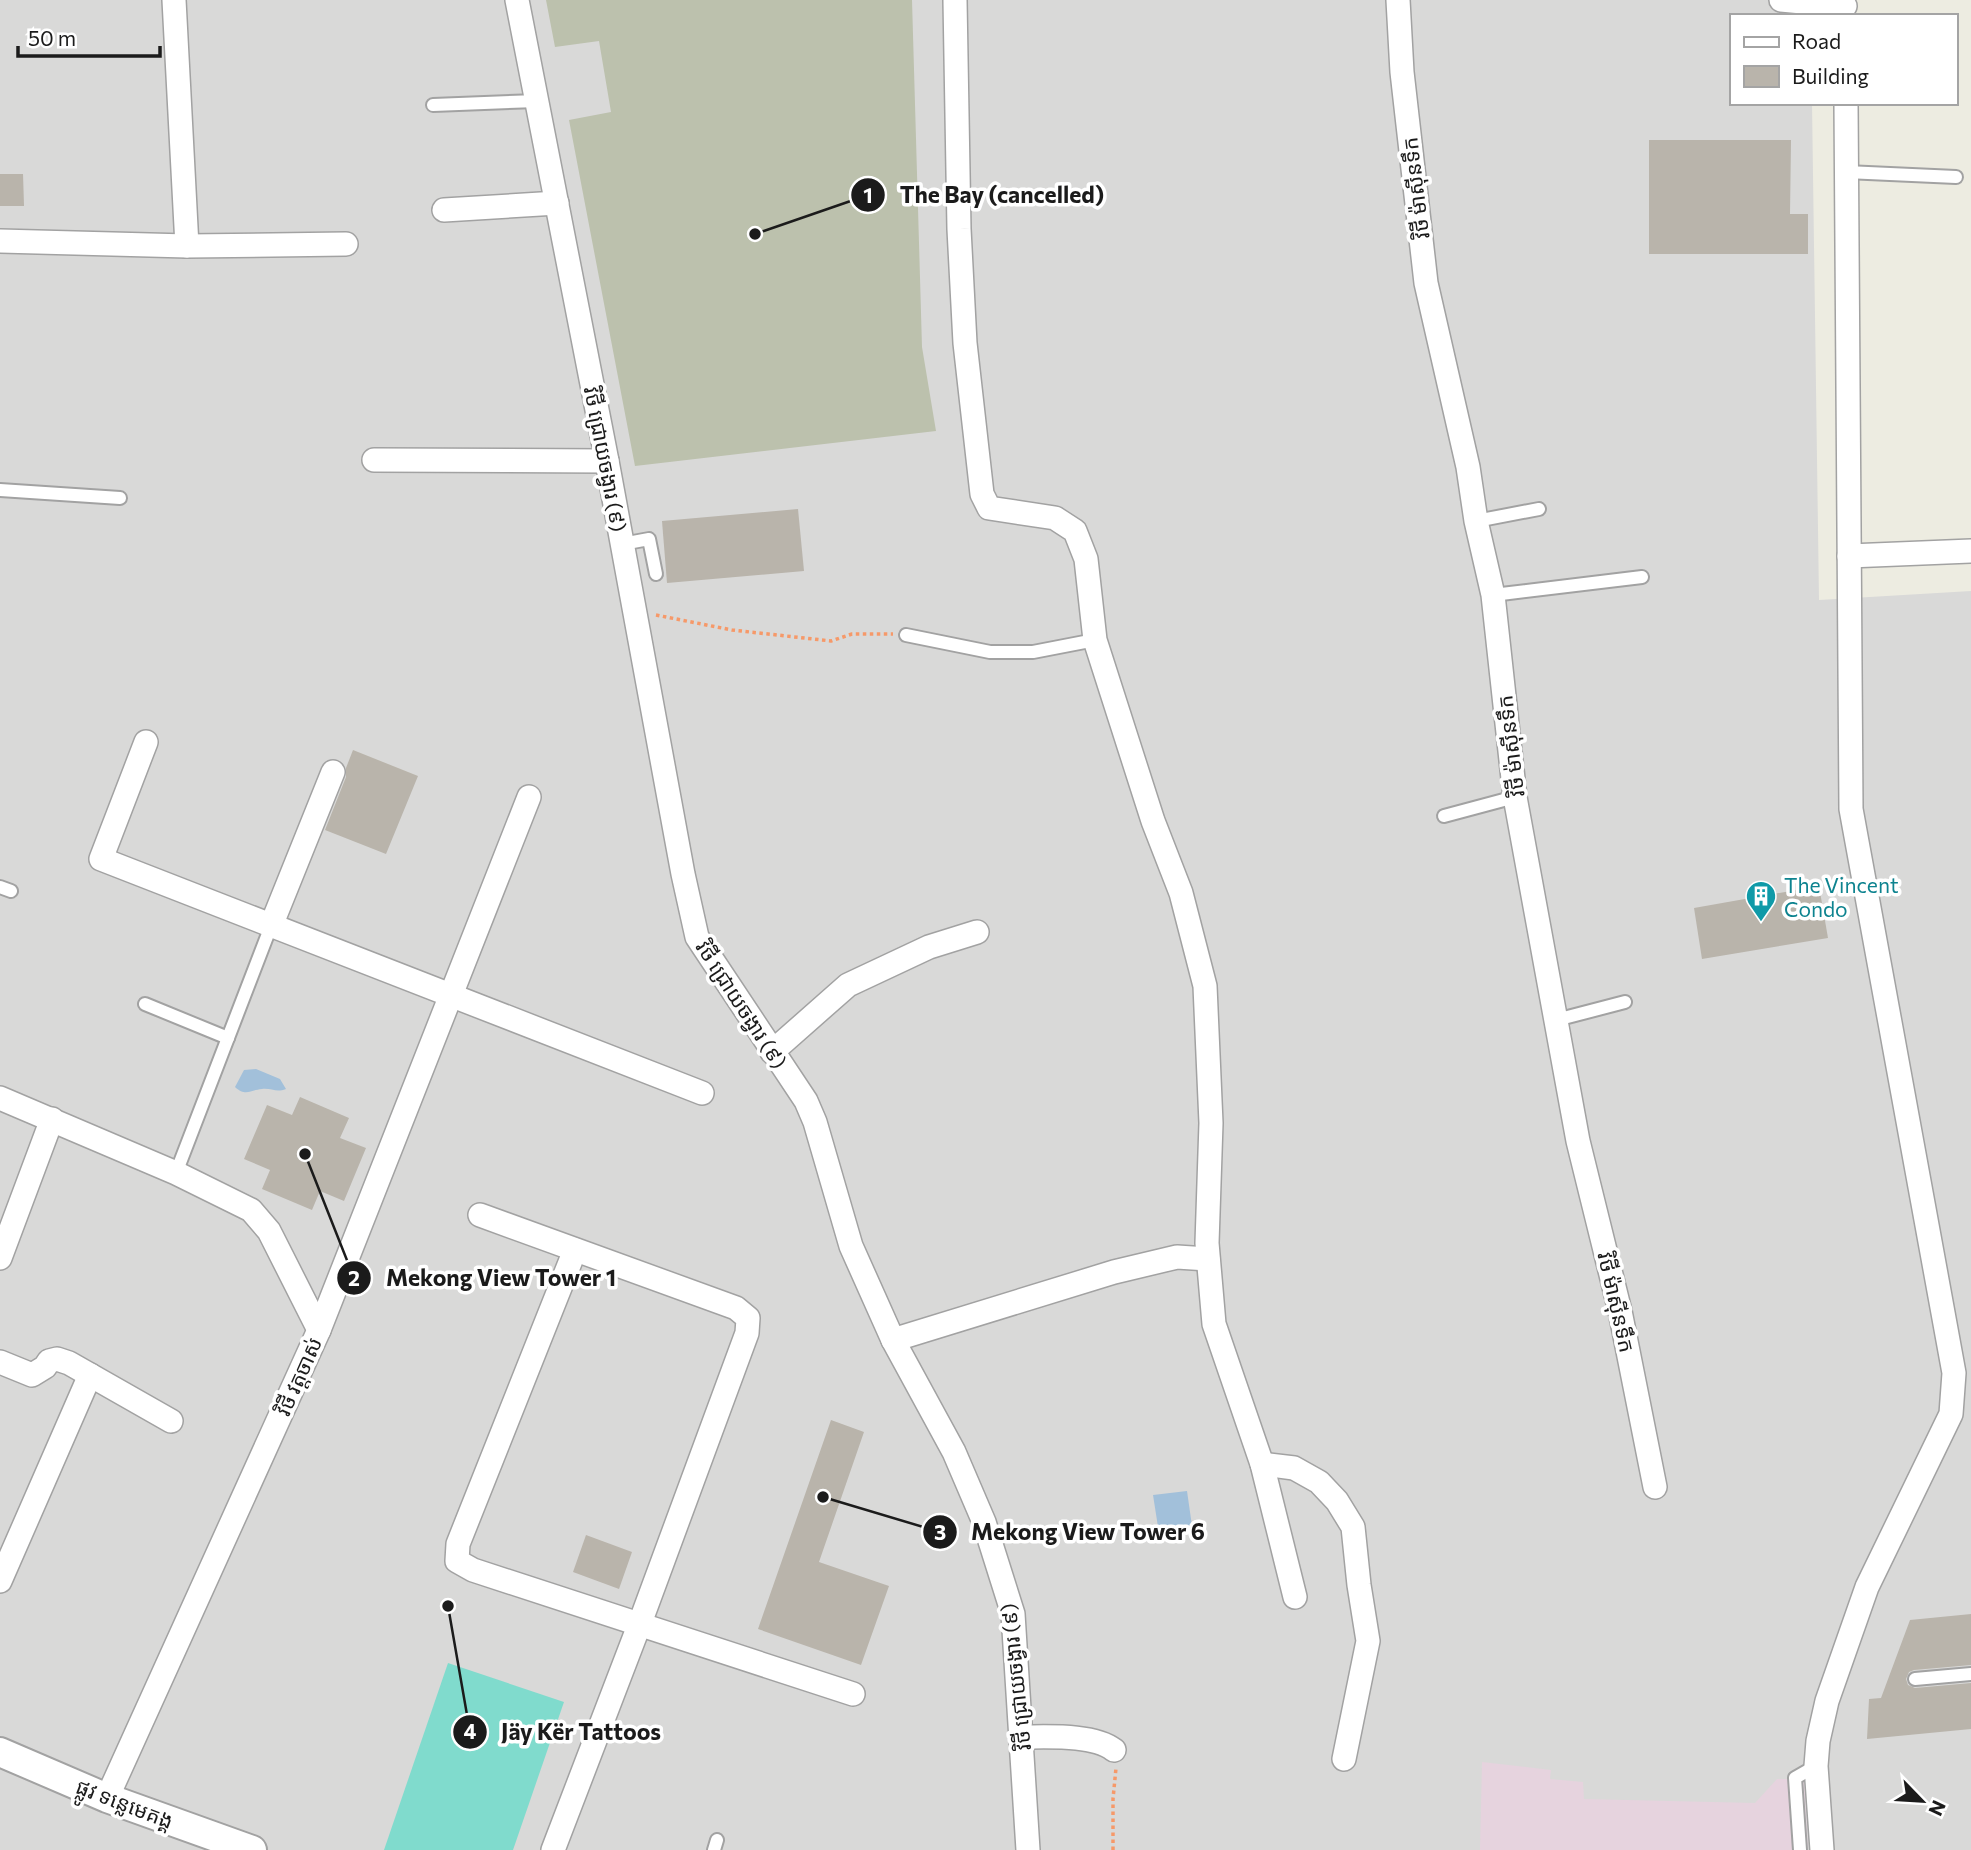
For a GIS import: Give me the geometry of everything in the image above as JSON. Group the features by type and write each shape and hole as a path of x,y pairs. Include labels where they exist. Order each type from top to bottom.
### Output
{"street":[{"path":"174,0 187,246"},
{"name":"វិថី ជ្រោយចង្វារ (៩)","path":"517,0 697,937 810,1110 850,1246 893,1340 954,1452 984,1521 1013,1614 1028,1850"},
{"path":"954,0 959,229 965,343 982,495 989,508 1055,518 1075,531 1086,559 1095,640 1153,821 1181,893 1205,986 1211,1123 1208,1259 1214,1324 1262,1464 1295,1597"},
{"name":"វិថី ម៉ាស៊ីនទឹក","path":"1398,0 1402,72 1426,283 1468,467 1476,521 1493,595 1515,797 1578,1141 1620,1311 1654,1487"},
{"path":"1782,0 1845,7"},
{"path":"1822,1850 1816,1766 1818,1741 1827,1701 1867,1587 1962,1394 1954,1373 1851,809 1846,105"},
{"path":"444,210 557,203"},
{"path":"0,241 187,246 346,244"},
{"path":"374,460 607,461"},
{"path":"1849,556 1971,551"},
{"path":"146,742 101,859 702,1093"},
{"path":"271,926 333,772"},
{"path":"319,1330 529,797"},
{"path":"772,1052 848,985 929,947 977,932"},
{"name":"វិថី វត្តចាស់","path":"0,1098 176,1172 251,1210 269,1231 319,1330 107,1798"},
{"path":"0,1258 52,1119"},
{"path":"480,1215 736,1308 748,1318 747,1333 553,1850"},
{"path":"575,1250 458,1544 457,1560 473,1570 853,1694"},
{"path":"893,1340 1114,1272 1177,1257 1208,1259"},
{"path":"0,1362 32,1375 49,1361 57,1359 171,1421"},
{"path":"0,1581 90,1375"},
{"path":"1262,1464 1293,1468 1319,1482 1337,1501 1353,1527 1367,1642 1344,1759"},
{"path":"1022,1737 1069,1738 1106,1744 1114,1750"},
{"name":"ផ្លូវ ទន្លេមេគង្គ","path":"0,1752 107,1798 252,1850"}],"lane":[{"path":"433,105 537,101"},
{"path":"1846,172 1956,177"},
{"path":"0,491 120,498"},
{"path":"1476,521 1539,509"},
{"path":"622,544 649,539 660,573 628,577"},
{"path":"1493,595 1642,577"},
{"path":"906,635 990,652 1033,652 1095,640"},
{"path":"1444,816 1515,797"},
{"path":"176,1172 271,926"},
{"path":"1556,1020 1625,1002"},
{"path":"145,1004 228,1038"},
{"path":"1915,1679 1971,1674"},
{"path":"1800,1850 1795,1778 1816,1766"}],"path":[{"path":"634,611 732,630 831,641 852,634 906,635"},
{"path":"1113,1850 1113,1799 1118,1758 1114,1750"}],"shaded area":[{"path":"0,0 1811,0 1811,14 1730,14 1730,105 1812,105 1819,600 1971,591 1971,1850 0,1850"},
{"path":"546,0 912,0 922,347 936,431 635,466 569,120 611,112 599,41 555,47"},
{"path":"256,1069 280,1079 286,1089 245,1092 235,1087 244,1070"},
{"path":"1187,1491 1192,1526 1158,1527 1153,1495"},
{"path":"448,1663 564,1702 513,1850 384,1850"},
{"path":"1482,1762 1551,1770 1550,1779 1583,1782 1584,1799 1755,1803 1777,1779 1804,1779 1808,1850 1480,1850"}],"building":[{"path":"1649,140 1791,140 1790,214 1808,214 1808,254 1649,254"},
{"path":"0,174 23,174 24,206 0,206"},
{"path":"798,509 804,571 667,583 662,521"},
{"path":"353,750 418,776 386,854 325,830 346,777 346,768"},
{"name":"The Vincent Condo","path":"1819,886 1828,938 1702,959 1694,908"},
{"path":"300,1097 349,1118 340,1138 366,1148 344,1201 320,1191 312,1210 262,1189 270,1170 244,1159 267,1105 292,1115"},
{"path":"831,1420 864,1432 819,1562 889,1586 861,1665 758,1629"},
{"path":"586,1535 632,1552 619,1589 573,1572"},
{"path":"1971,1614 1971,1665 1914,1670 1909,1672 1906,1679 1908,1685 1915,1688 1971,1683 1971,1729 1867,1739 1869,1699 1881,1698 1910,1620"}],"place":[{"name":"The Bay (cancelled)","path":"755,234"},
{"name":"The Vincent Condo","path":"1761,923"},
{"name":"Mekong View Tower 1","path":"305,1154"},
{"name":"Mekong View Tower 6","path":"823,1497"},
{"name":"Jäy Kër Tattoos","path":"448,1606"}]}
